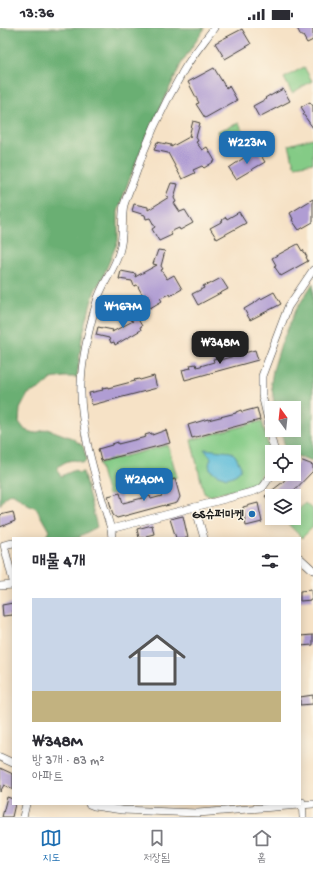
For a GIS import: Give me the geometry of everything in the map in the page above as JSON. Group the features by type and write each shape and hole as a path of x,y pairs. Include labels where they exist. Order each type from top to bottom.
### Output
{"street":[{"path":"112,537 85,429 81,388 83,363 97,300 101,289 114,267 120,250 123,235 122,218 124,204 139,162 149,138 181,75 214,28"},
{"path":"273,445 262,394 262,376 288,307 313,270"},
{"path":"111,529 255,491 263,487 267,481"},
{"path":"195,507 204,537"},
{"path":"12,543 4,545 12,577"},
{"path":"301,559 313,570"},
{"path":"0,586 12,585"},
{"path":"0,752 12,758"},
{"path":"0,756 12,762"},
{"path":"303,817 301,803 313,802"},
{"path":"23,817 26,805"},
{"path":"92,805 122,810 198,812 278,805"},
{"path":"112,805 238,805"}],"green space":[{"path":"0,28 205,28 182,62 146,137 126,188 118,212 118,241 102,279 95,290 91,303 82,338 77,377 51,379 41,388 28,394 20,409 19,422 25,430 34,433 48,429 72,438 83,446 87,460 83,463 80,461 70,460 58,467 58,472 61,476 75,470 78,473 83,472 97,527 80,537 46,537 49,531 36,508 12,493 6,496 0,505"},
{"path":"304,67 312,81 292,93 284,78"},
{"path":"239,123 248,142 227,152 218,131"},
{"path":"313,138 313,163 295,166 289,145"},
{"path":"313,283 313,461 301,457 301,445 284,445 283,437 301,437 301,401 274,401 271,383 273,370 281,344 296,310"},
{"path":"262,421 268,445 265,445 265,469 254,485 209,496 204,493 191,440"},
{"path":"168,445 177,477 108,495 99,463"},
{"path":"305,503 313,510 313,527 302,538 289,525 301,525 301,507"}],"water":[{"path":"204,449 231,452 235,455 241,467 240,471 227,478 218,475 210,470 209,464 211,458"}],"building":[{"path":"297,28 313,28 313,40 307,43"},
{"path":"242,29 251,44 225,59 215,43"},
{"path":"214,68 226,88 229,86 237,100 205,118 196,104 199,103 188,82"},
{"path":"283,89 290,101 259,117 253,106"},
{"path":"310,102 313,106 313,128 303,114 305,113 301,107"},
{"path":"193,121 200,123 196,137 198,141 196,142 202,150 207,147 215,161 204,168 202,166 193,170 195,173 182,179 168,153 154,150 157,142 171,145 171,147 191,136 189,136"},
{"path":"258,151 265,162 236,179 229,168 245,157 246,158"},
{"path":"171,183 178,184 174,198 176,202 174,203 180,212 185,210 193,223 180,230 179,228 170,232 172,235 159,241 152,229 155,227 150,218 146,219 145,215 132,211 134,204 148,207 148,210 169,197 166,196"},
{"path":"313,199 313,222 299,230 292,220 293,219 290,213"},
{"path":"239,212 246,223 217,239 210,228 223,221 222,220 226,217 227,219"},
{"path":"298,244 302,251 303,250 308,261 281,276 274,266 276,265 272,258"},
{"path":"158,250 165,251 161,266 163,269 161,270 167,279 174,275 182,289 170,296 169,294 160,298 162,301 150,308 137,285 134,286 132,281 119,279 121,271 136,274 135,277 157,265 153,264"},
{"path":"221,278 228,289 198,305 192,294 204,288 203,286"},
{"path":"274,292 281,304 250,320 244,309"},
{"path":"135,306 142,308 139,321 142,326 140,327 141,330 115,345 114,342 111,343 109,338 96,335 98,327 113,330 112,332 133,321 130,320"},
{"path":"255,350 258,360 185,380 182,370 191,368 190,365 196,364 197,367 214,362 213,359 219,358 220,360"},
{"path":"154,376 157,388 92,405 89,393 103,390 102,388 108,388"},
{"path":"257,408 260,420 192,438 188,425 236,413 241,410 242,412"},
{"path":"166,430 170,443 101,461 98,449 118,442 118,444 146,437 145,435 152,433 152,435"},
{"path":"301,460 313,465 313,471 296,489 274,489 283,482 301,481"},
{"path":"175,479 180,497 177,503 117,518 113,515 108,496 120,493 123,503 150,496 151,499 162,496 161,492 168,490 165,481"},
{"name":"GS슈퍼마켓","path":"258,503 262,522 246,526 243,507"},
{"path":"13,512 15,521 0,527 0,515"},
{"path":"183,516 188,537 176,537 170,519"},
{"path":"152,525 154,534 146,537 139,537 137,529"},
{"path":"311,590 312,600 301,601 301,591"},
{"path":"12,603 12,615 3,616 2,605"},
{"path":"313,635 313,645 301,646 301,636"},
{"path":"313,695 313,704 301,705 301,697"},
{"path":"0,768 12,774 12,789 4,785 0,792"},
{"path":"7,797 12,799 12,805 15,805 12,817 2,817"}],"place":[{"name":"GS슈퍼마켓","path":"252,514"}]}
